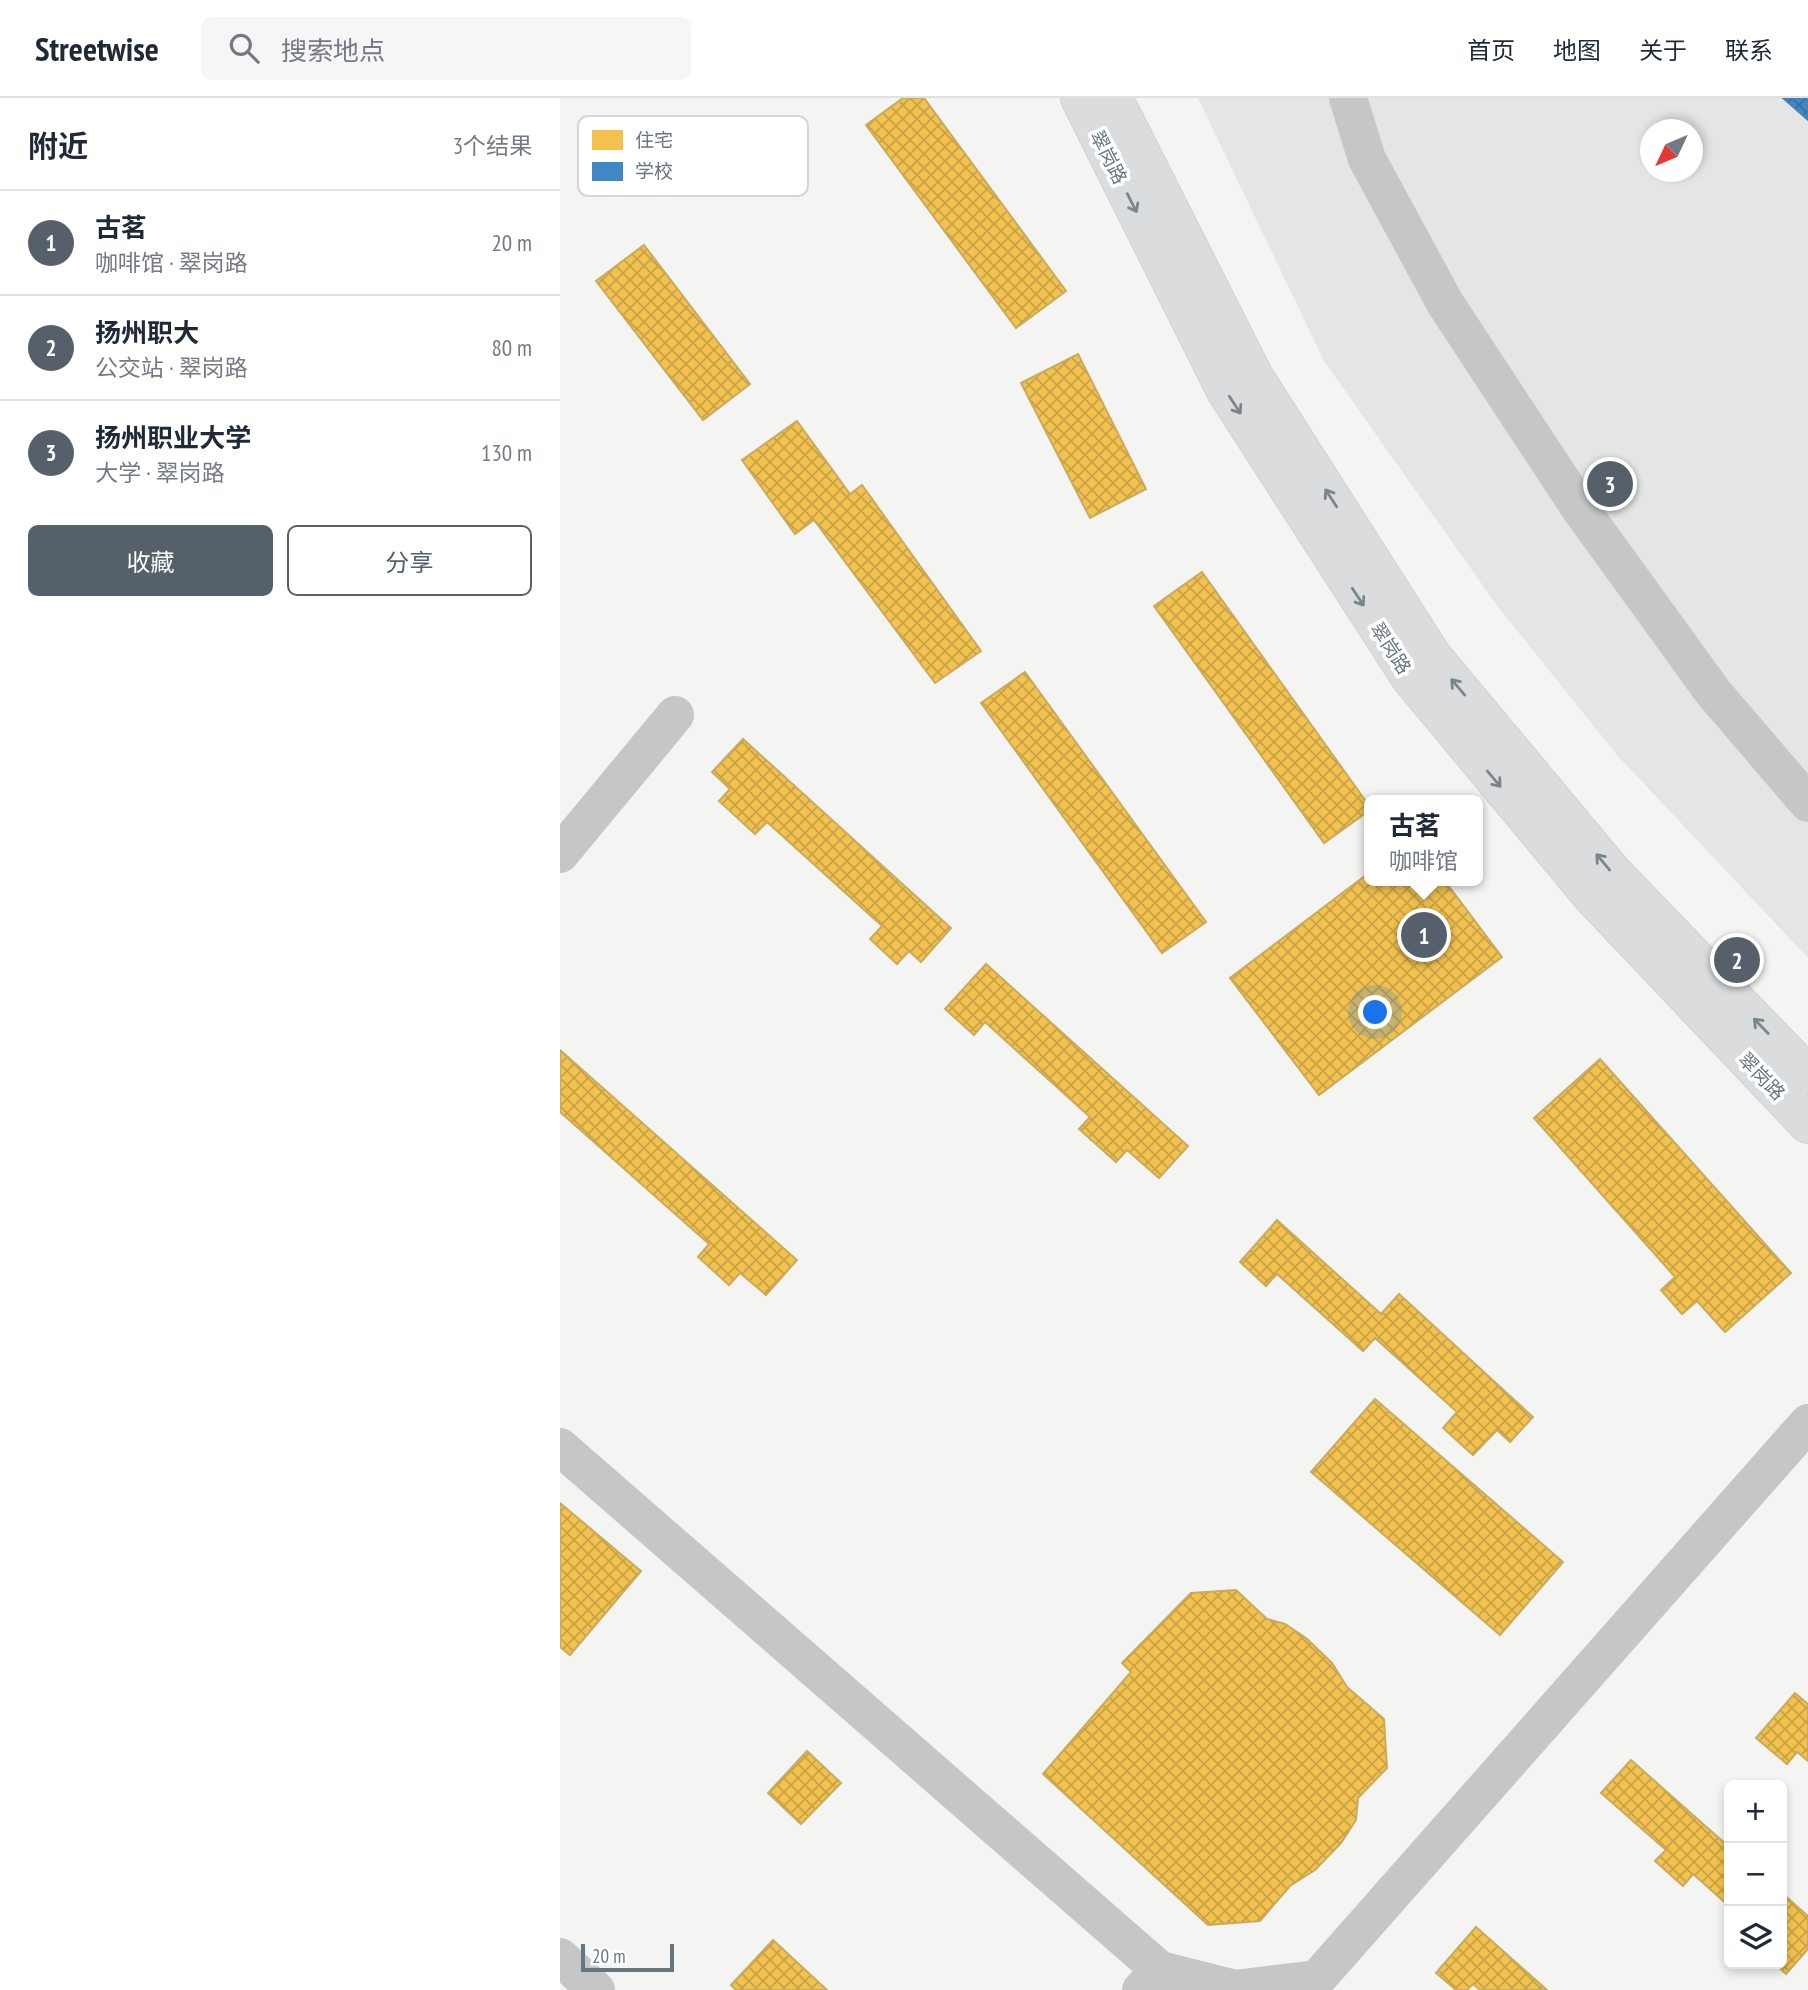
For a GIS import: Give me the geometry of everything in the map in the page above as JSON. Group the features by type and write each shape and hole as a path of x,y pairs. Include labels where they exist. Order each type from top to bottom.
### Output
{"main road":[{"name":"翠岗路","path":"1080,98 1226,391 1410,677 1591,895 1808,1124"},
{"name":"翠岗路","path":"1113,98 1254,377 1432,656 1613,873 1808,1075"}],"street":[{"path":"1348,98 1367,159 1445,303 1467,337 1579,507 1713,692 1808,803"},
{"path":"560,854 675,715"},
{"path":"560,1447 1151,1980 1235,1989 1317,1979 1808,1423"},
{"path":"560,1957 596,1990"}],"shaded area":[{"path":"1198,98 1808,98 1808,958 1617,755 1498,607 1324,361"}],"building: 住宅":[{"path":"903,98 924,98 1066,291 1016,328 866,125"},
{"path":"644,245 750,384 703,420 596,281"},
{"path":"1078,354 1146,489 1090,518 1021,383"},
{"path":"797,421 850,494 862,485 981,651 935,683 814,520 795,534 742,460"},
{"path":"1202,572 1364,799 1364,814 1324,843 1154,606"},
{"path":"1025,672 1206,922 1162,953 981,703"},
{"path":"743,739 951,928 921,962 909,951 897,964 870,939 882,926 767,822 755,834 719,801 730,789 712,772"},
{"path":"1364,877 1364,886 1449,886 1502,957 1319,1095 1230,978"},
{"path":"986,964 1188,1146 1159,1178 1127,1150 1116,1162 1079,1129 1090,1117 985,1022 974,1035 945,1009"},
{"path":"560,1050 797,1260 766,1295 740,1273 729,1285 698,1257 709,1244 560,1112"},
{"path":"1600,1059 1791,1273 1725,1332 1697,1301 1682,1314 1661,1290 1675,1277 1534,1118"},
{"path":"1277,1220 1381,1314 1399,1294 1533,1417 1510,1442 1497,1430 1473,1455 1443,1428 1457,1412 1375,1338 1363,1351 1277,1274 1266,1286 1240,1262"},
{"path":"1375,1399 1563,1562 1500,1635 1311,1472"},
{"path":"560,1503 641,1571 570,1655 560,1647"},
{"path":"1236,1590 1267,1619 1285,1624 1306,1638 1332,1663 1347,1687 1384,1719 1387,1768 1358,1798 1356,1820 1341,1843 1315,1870 1290,1886 1260,1921 1208,1925 1043,1774 1131,1672 1122,1663 1191,1593"},
{"path":"1795,1693 1808,1704 1808,1761 1797,1752 1787,1764 1756,1738"},
{"path":"807,1751 841,1783 801,1824 768,1793"},
{"path":"1631,1760 1724,1843 1724,1902 1693,1874 1683,1886 1655,1861 1666,1850 1601,1793"},
{"path":"1787,1897 1808,1916 1808,1949 1786,1974 1780,1969 1787,1969"},
{"path":"1476,1927 1547,1990 1480,1990 1473,1984 1467,1990 1456,1990 1436,1973"},
{"path":"773,1940 827,1990 736,1990 731,1985"}],"building: 学校":[{"path":"1783,98 1808,98 1808,120"}],"place":[{"name":"扬州职业大学","path":"1610,484"},
{"name":"古茗","path":"1424,935"},
{"name":"扬州职大","path":"1737,960"}]}
